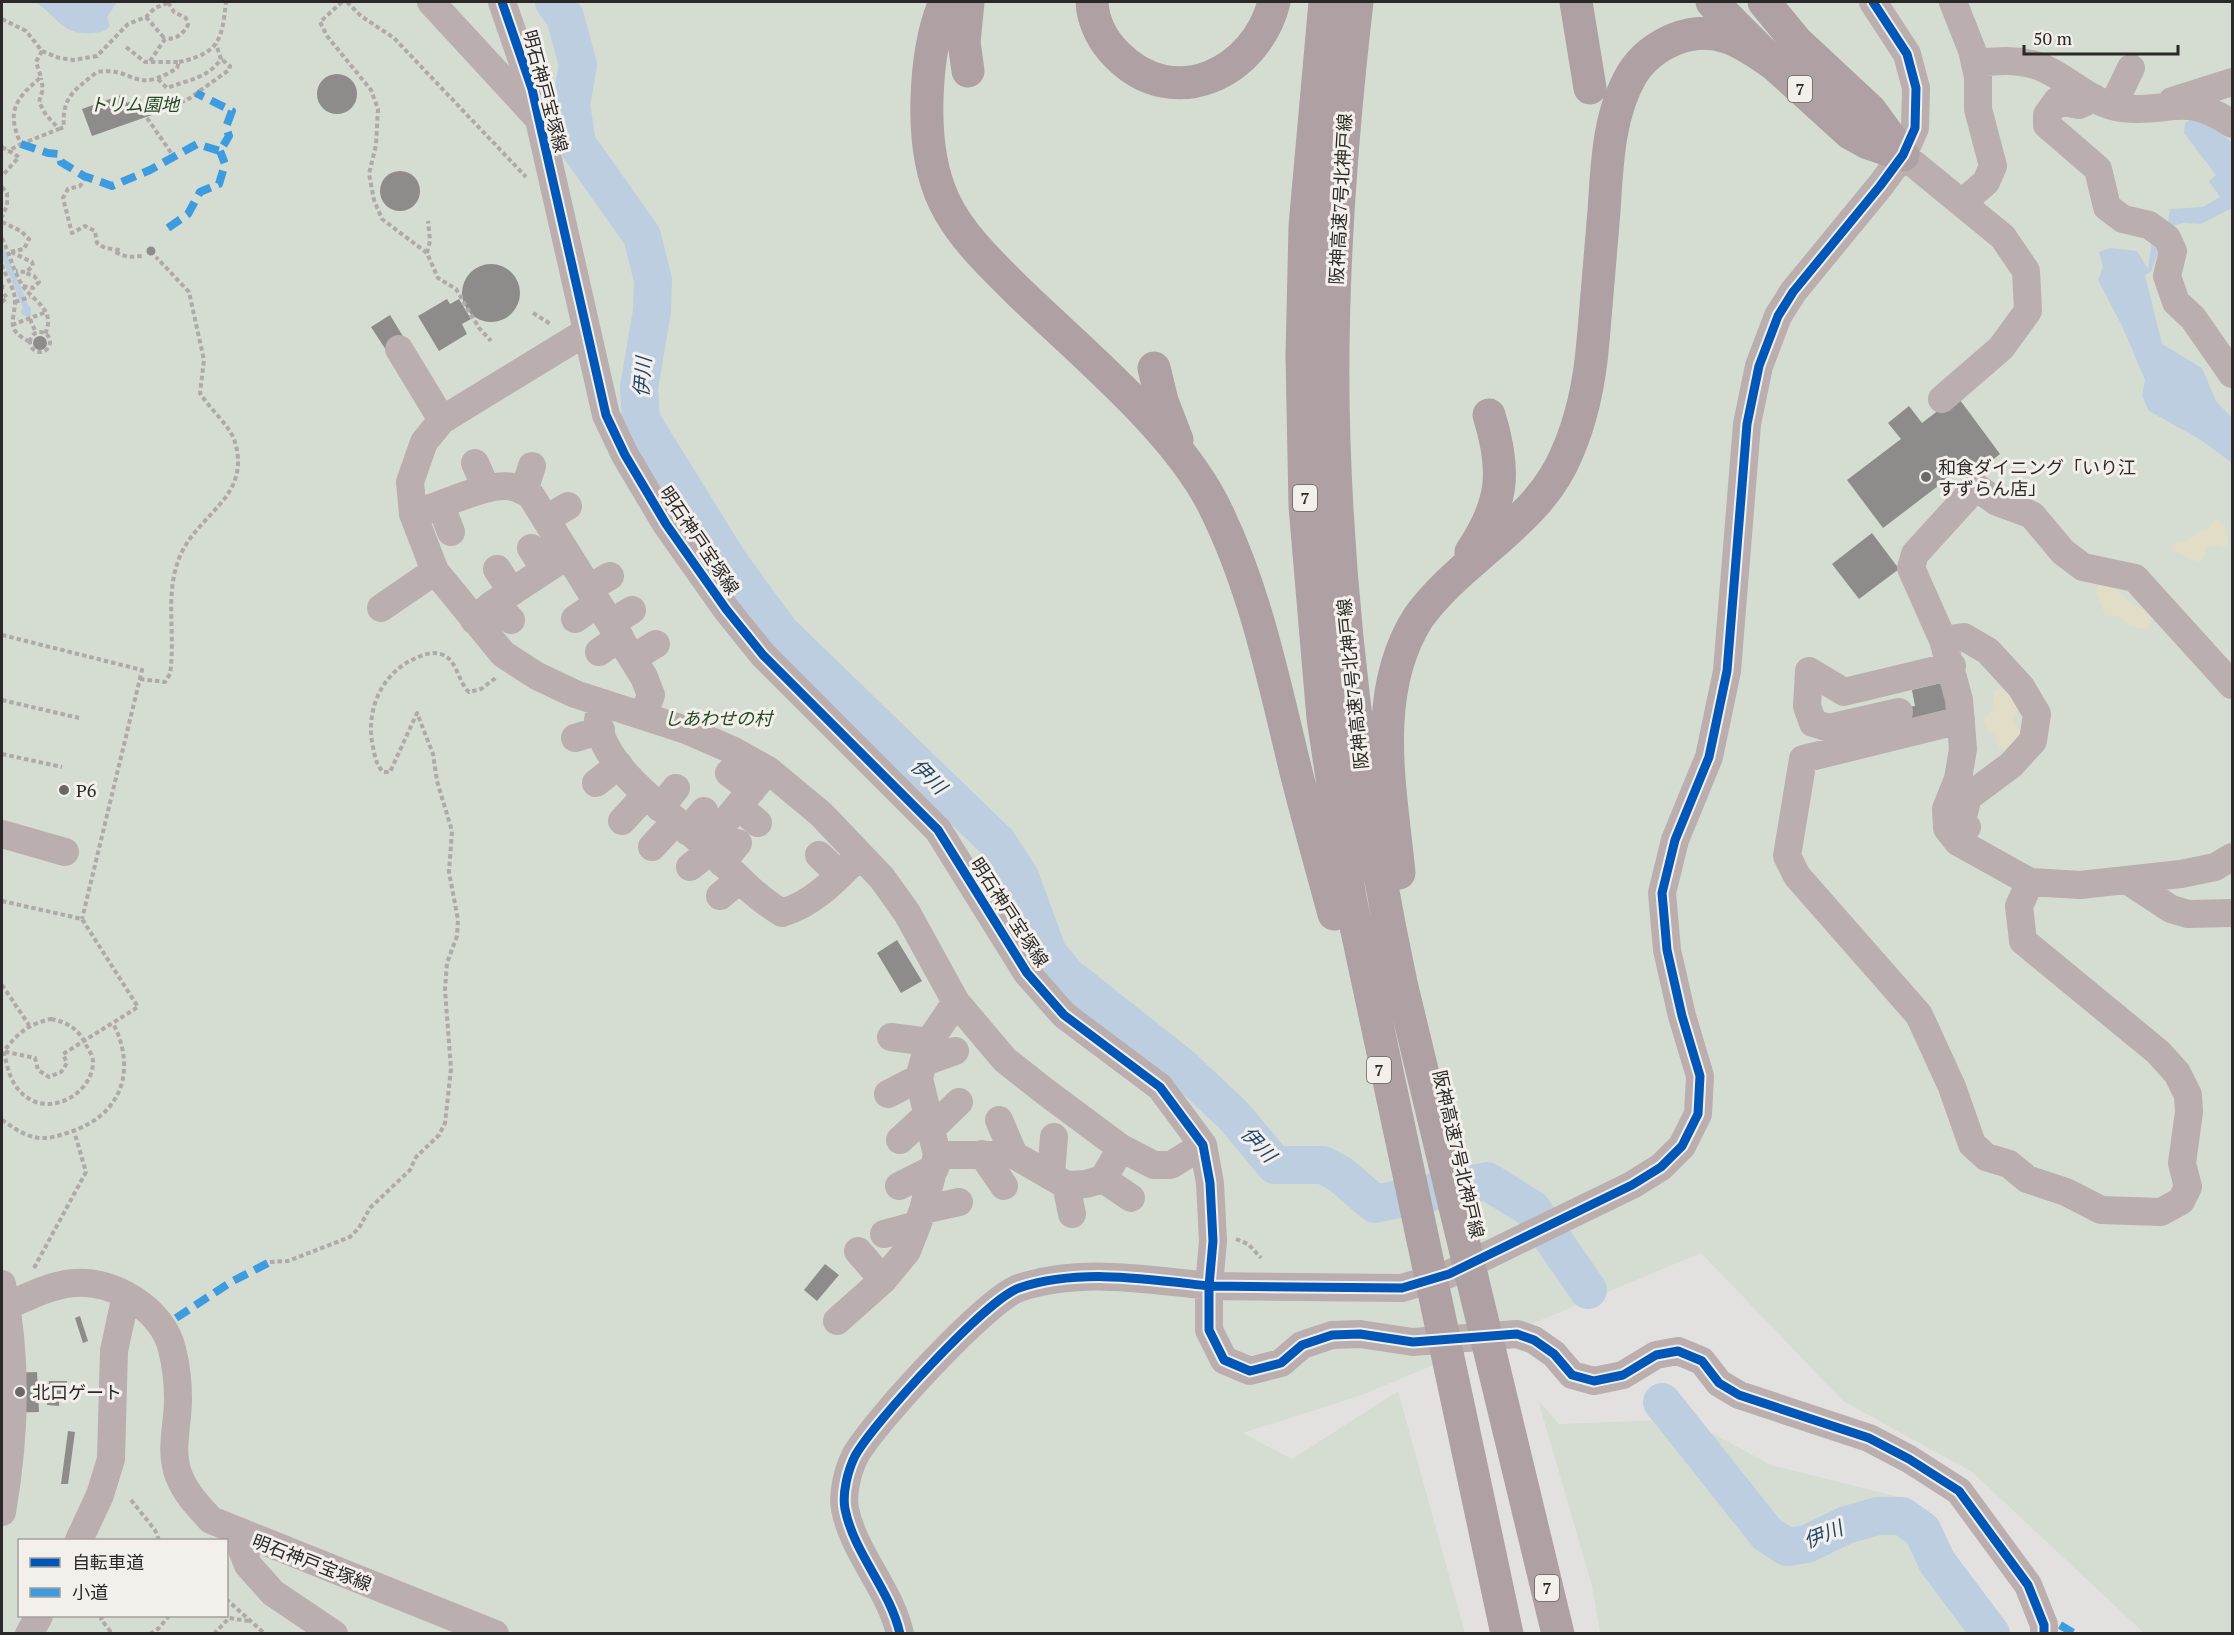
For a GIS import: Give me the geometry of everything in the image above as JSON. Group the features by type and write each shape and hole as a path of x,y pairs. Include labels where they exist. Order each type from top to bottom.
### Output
{"highway":[{"name":"7","path":"945,2 932,47 927,118 931,161 943,199 952,217 976,249 1131,401 1190,466 1220,520 1252,598 1299,788 1363,992"},
{"path":"968,2 964,42 968,71"},
{"path":"1092,2 1102,36 1124,62 1155,79 1188,83 1218,74 1245,55 1265,27 1274,2"},
{"name":"阪神高速7号北神戸線","path":"1325,2 1304,248 1302,356 1305,506 1315,648 1330,772 1363,992 1402,1147 1507,1634"},
{"name":"阪神高速7号北神戸線","path":"1357,2 1336,228 1334,440 1341,579 1354,713 1382,896 1406,981 1459,1226 1558,1634"},
{"path":"1576,2 1590,88"},
{"name":"7","path":"1712,2 1775,65 1850,133 1868,143 1903,155"},
{"path":"1745,2 1796,41"},
{"name":"7","path":"1764,2 1796,41 1870,110 1903,155"},
{"name":"7","path":"1406,981 1387,736 1390,692 1401,654 1414,626 1429,604 1455,576 1532,508 1558,472 1573,437 1593,345 1613,128 1618,106 1633,73 1654,50 1668,42 1699,32 1728,36 1775,65"},
{"path":"1154,368 1170,424 1190,466"},
{"path":"1455,576 1486,528 1498,496 1501,462 1489,415"}],"street":[{"path":"431,2 539,118"},
{"name":"明石神戸宝塚線","path":"502,2 532,89 539,118 573,331 625,456 666,524 726,609 763,655 938,830 1027,973 1064,1015 1160,1087 1203,1145 1210,1183 1213,1241 1209,1286 1209,1330 1224,1360 1250,1371 1281,1363 1302,1345 1332,1335 1360,1334 1413,1342 1517,1334 1534,1340 1554,1354 1572,1375 1594,1381 1623,1375 1656,1355 1678,1351 1702,1361 1719,1383 1739,1395 1869,1438 1909,1459 1959,1491 2028,1585 2044,1625 2044,1634"},
{"path":"900,1634 891,1605 860,1550 845,1508 846,1480 855,1456 878,1425 987,1308 1017,1289 1056,1278 1143,1279 1209,1286 1402,1288 1449,1274 1506,1248 1661,1167 1682,1146 1698,1114 1700,1076 1666,950 1662,893 1675,840 1709,757 1720,713 1727,671 1751,393 1767,341 1793,292 1903,155 1915,128 1916,88 1907,54 1874,2"},
{"path":"1953,2 1975,63 1978,77 1978,109 1993,166 1986,182 1962,203"},
{"path":"1975,63 2006,60 2036,66 2120,108 2198,106 2232,124"},
{"path":"2131,68 2104,102 2079,105 2057,101 2047,115 2047,124 2098,169 2107,207 2123,219 2149,225 2167,238 2173,251 2167,276 2176,302 2193,318 2232,374"},
{"path":"2156,106 2232,82"},
{"path":"1903,155 2003,237 2026,271 2028,311 2001,348 1942,399"},
{"path":"435,572 413,514 410,482 424,442 442,420 573,331"},
{"path":"399,349 442,420"},
{"path":"413,514 446,519 504,484 530,494 557,512 503,654 546,681 593,724 698,838 779,909 826,904 840,875 860,855"},
{"path":"2232,685 2135,578 2083,567 2063,552 2031,515 1997,501 1976,487 1915,554 1911,568 1948,653 1961,720 1963,749 1958,779 1946,809 1947,828 1958,842 2030,882 2080,885 2215,867 2232,856"},
{"path":"381,608 435,572 530,579 616,621 656,699 695,734 754,797"},
{"path":"575,619 616,621"},
{"path":"1899,712 1829,728 1813,723 1807,706 1809,671 1844,692 1948,653 1964,638 1988,651 2021,687 2037,714 2033,741 2011,765 1968,798 1962,820 1971,835 2080,885"},
{"path":"593,724 656,699"},
{"path":"1961,720 1803,759 1787,856 1797,876 1919,1015 1952,1087 1972,1144 1986,1158 2009,1164 2027,1179 2066,1192 2101,1209 2161,1212 2181,1202 2188,1187 2182,1162 2189,1112 2188,1095 2177,1072 2158,1052 2023,941 2019,906 2030,882"},
{"path":"596,783 629,764"},
{"path":"729,773 754,797 821,814 882,878 907,913 956,1002 1005,1060 1121,1148 1154,1166 1171,1165 1203,1145"},
{"path":"652,847 698,838 754,797"},
{"path":"622,821 698,838"},
{"path":"2,834 65,852"},
{"path":"819,855 840,875"},
{"path":"2127,880 2171,909 2188,914 2232,913"},
{"path":"837,1321 883,1280 907,1251 920,1217 932,1142 932,1058 956,1002"},
{"path":"891,1037 932,1058"},
{"path":"888,1094 932,1058"},
{"path":"899,1186 959,1102"},
{"path":"999,1120 1014,1155"},
{"path":"1054,1137 1059,1180 1072,1214"},
{"path":"900,1140 932,1142 982,1154 1014,1155 1059,1180 1086,1184 1103,1179 1121,1148"},
{"path":"982,1154 1004,1186"},
{"path":"1103,1179 1131,1198"},
{"path":"884,1234 959,1202"},
{"path":"858,1251 883,1280"},
{"name":"明石神戸宝塚線","path":"2,1512 12,1456 13,1359 3,1296 74,1283 98,1284 133,1298 160,1324 172,1348 178,1400 173,1450 179,1476 191,1498 211,1520 235,1532 495,1634"},
{"path":"79,1539 100,1495 111,1459 114,1352 126,1295"},
{"path":"235,1532 248,1566 273,1593 334,1634"},
{"path":"29,1634 38,1617"}],"path":[{"path":"2,19 27,31 42,51 58,58 73,60 97,56 128,24 146,17 155,8 168,2 174,12 186,18 188,25 182,34 174,39 165,39 146,17"},
{"path":"126,47 136,57 150,62 179,62 195,58 216,44 222,36 226,2"},
{"path":"342,2 320,22 327,36 371,90 378,109 376,145 369,174 374,200 381,219 427,253 438,278 456,289 479,328 491,341"},
{"path":"347,2 361,16 394,38 513,162"},
{"path":"150,62 165,39"},
{"path":"159,109 187,100 229,70 230,66 221,58 216,44"},
{"path":"42,51 36,62 43,89 39,102 46,115 59,129"},
{"path":"158,79 167,88 203,76 214,69 221,58"},
{"path":"8,151 64,127 62,109 68,98 98,72 120,73 138,81 158,79 177,68 179,62"},
{"path":"21,144 12,125 13,113 20,99 41,77"},
{"path":"147,118 174,156"},
{"path":"2,147 19,157 2,176"},
{"path":"86,177 80,186 68,189 63,198 72,232 85,226 95,231 97,243 105,248 120,250 117,253 128,257 142,256"},
{"path":"2,187 7,193 7,205 2,217"},
{"path":"427,253 430,241 428,221"},
{"path":"2,222 21,231 29,239 24,249 9,252"},
{"path":"2,238 19,271 23,286 30,297 39,301 46,312 49,326 45,334"},
{"path":"9,252 32,262 31,270 19,271"},
{"path":"140,679 165,682 170,674 172,586 180,556 190,537 232,491 237,478 235,441 200,393 204,360 189,292 156,257"},
{"path":"2,265 15,302 11,315 12,325 37,352 46,350 50,342 45,334"},
{"path":"19,271 34,276 39,282 33,288 23,286"},
{"path":"2,289 6,276"},
{"path":"2,302 8,298 4,294"},
{"path":"15,302 30,297"},
{"path":"12,325 46,312"},
{"path":"533,313 573,331"},
{"path":"30,319 36,333"},
{"path":"36,333 45,334"},
{"path":"30,342 36,333"},
{"path":"2,643 2,635 142,670 82,919"},
{"path":"270,1262 288,1261 350,1237 359,1228 370,1208 410,1170 416,1157 439,1134 445,1122 451,1069 447,963 457,936 458,920 449,872 452,831 437,781 433,754 417,713 393,769 390,772 383,772 377,766 372,743 369,721 373,706 381,688 394,672 423,655 436,653 446,655 452,662 460,682 469,692 481,689 517,663"},
{"path":"2,700 79,718"},
{"path":"2,754 62,766"},
{"path":"2,901 82,919 138,1007 63,1054 67,1063 61,1072 49,1077 38,1070 35,1058 3,1051"},
{"path":"2,985 29,1025"},
{"path":"51,1019 63,1021 74,1028 85,1041 94,1060 89,1079 75,1094 56,1104 39,1102 26,1097 8,1071 3,1051 15,1036 29,1025 51,1019"},
{"path":"2,1120 34,1137 57,1137 87,1127 103,1113 120,1092 126,1064 123,1042 112,1023"},
{"path":"34,1268 86,1172 74,1131"},
{"path":"1235,1238 1248,1244 1261,1258"},
{"path":"131,1500 155,1530 159,1539"},
{"path":"228,1601 265,1634"},
{"path":"103,1617 111,1633"},
{"path":"150,1634 168,1617"},
{"path":"214,1634 229,1618 249,1620"}],"green space":[{"name":"しあわせの村","path":"2,2 2232,2 2232,1633 2144,1633 1972,1472 1843,1401 1701,1253 1362,1395 1243,1433 1292,1459 1398,1391 1465,1633 2,1634"},
{"path":"1538,1400 1559,1424 1686,1419 1771,1465 1899,1497 1966,1571 1991,1633 1600,1633 1592,1586"}],"sand":[{"path":"2217,519 2225,526 2228,544 2223,548 2215,545 2207,547 2203,559 2198,562 2173,550 2174,544 2179,541 2187,542 2196,532 2209,530"},
{"path":"2103,584 2116,590 2149,616 2150,620 2146,629 2129,625 2120,617 2105,615 2096,592 2097,586"},
{"path":"1998,689 2006,689 2021,705 2013,719 2020,732 2006,754 1999,747 1997,736 1987,729 1984,722 1993,709 1994,692"}],"water":[{"path":"35,2 117,2 107,17 110,26 105,31 82,33 67,28"},
{"path":"2192,118 2215,128 2232,143 2232,208 2201,224 2184,223 2172,226 2168,222 2170,209 2203,207 2220,197 2209,181 2216,175 2184,133 2185,123"},
{"path":"2162,240 2151,272 2145,275 2162,344 2202,368 2216,401 2232,418 2232,463 2201,440 2149,411 2142,396 2145,380 2122,326 2098,280 2103,267 2099,252 2110,248 2137,251 2148,269 2152,241"}],"building":[{"path":"337,74 351,80 357,94 351,108 337,114 323,108 317,94 323,80"},
{"path":"124,94 127,103 140,98 144,108 150,106 152,115 92,136 82,109"},
{"path":"400,171 414,177 420,191 414,205 400,211 386,205 380,191 386,177"},
{"path":"151,247 155,251 151,255 147,251"},
{"path":"491,264 507,269 515,277 520,293 515,309 507,317 491,322 475,317 467,309 462,293 467,277 475,269"},
{"path":"447,299 450,304 459,299 471,319 462,324 467,334 439,351 418,316"},
{"path":"390,315 404,338 386,350 371,327"},
{"path":"40,336 45,338 47,343 45,348 40,350 35,348 33,343 35,338"},
{"path":"1957,396 2000,454 1971,477 1963,467 1883,528 1847,480 1901,439 1888,423 1909,406 1922,423"},
{"path":"1872,533 1899,569 1859,599 1832,564"},
{"path":"1945,682 1951,713 1908,722 1904,708 1915,706 1912,690"},
{"path":"897,940 922,981 901,993 877,953"},
{"path":"825,1264 839,1275 817,1301 804,1290"},
{"path":"80,1316 88,1341 83,1343 75,1318"},
{"name":"北口ゲート","path":"37,1372 39,1412 2,1413 2,1373"},
{"path":"49,1381 67,1381 66,1401 59,1401 59,1406 47,1405"},
{"path":"68,1431 75,1432 68,1484 61,1484"}],"waterway":[{"name":"伊川","path":"554,2 565,17 578,65 571,105 577,144 642,236 653,280 652,311 639,388 641,420 729,562 781,633 998,843 1020,877 1048,953 1067,976 1182,1067 1233,1115 1275,1165 1323,1165 1340,1174 1375,1204 1487,1181 1532,1209 1588,1290"},
{"path":"2,251 26,307 24,312 28,314 28,309"},
{"name":"伊川","path":"1662,1402 1767,1534 1787,1547 1807,1544 1846,1525 1878,1516 1902,1516 1922,1530 1937,1562 1991,1634"}],"marked path":[{"path":"21,144 48,153 59,154 61,162 84,176 112,186 150,170 197,144 220,151 229,136 226,127 232,111 196,93"},
{"path":"168,228 188,214 200,192 219,184 225,164 220,151"},
{"path":"176,1318 231,1282 270,1262"},
{"path":"2060,1625 2075,1634"}],"cycle path":[{"path":"502,2 532,89 606,415 625,455 666,524 726,609 763,655 938,830 1027,973 1064,1015 1160,1087 1203,1145 1210,1183 1213,1241 1209,1286 1137,1278 1089,1277 1065,1278 1019,1288 982,1314 958,1337 906,1391 855,1456 846,1482 845,1509 856,1541 888,1602 900,1634"},
{"path":"1873,2 1907,54 1916,88 1915,128 1903,155 1880,186 1793,292 1778,316 1759,366 1747,424 1727,671 1709,757 1675,840 1662,893 1667,950 1682,1016 1700,1076 1698,1114 1682,1146 1661,1167 1632,1185 1449,1274 1402,1288 1209,1286 1209,1330 1224,1360 1250,1371 1281,1363 1302,1345 1332,1335 1360,1334 1413,1342 1517,1334 1534,1340 1554,1354 1572,1375 1594,1381 1623,1375 1656,1355 1678,1351 1702,1361 1719,1383 1739,1395 1869,1438 1909,1459 1959,1491 2028,1585 2044,1625 2044,1634"}],"place":[{"name":"和食ダイニング「いり江 すずらん店」","path":"1926,477"},
{"name":"P6","path":"64,790"},
{"name":"北口ゲート","path":"20,1392"}],"park label":[{"name":"トリム園地","path":"134,104"}]}
